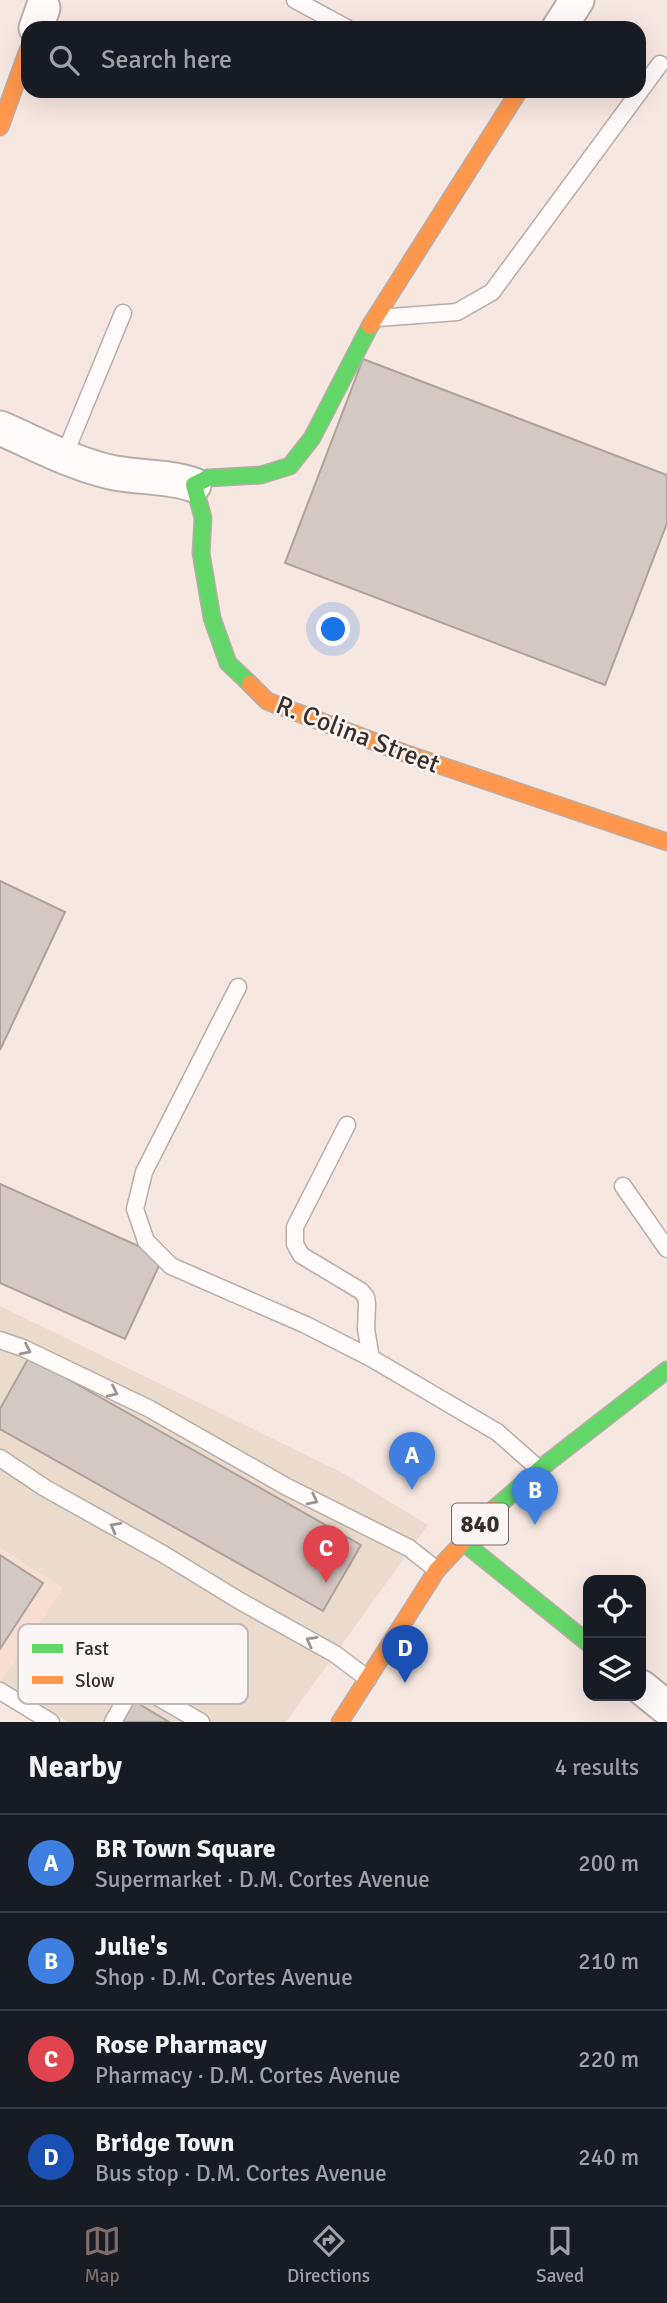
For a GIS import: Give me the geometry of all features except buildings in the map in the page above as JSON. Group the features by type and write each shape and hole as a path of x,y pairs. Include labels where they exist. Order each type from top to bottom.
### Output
{"main road":[{"path":"0,127 21,69"},
{"path":"194,485 208,478 261,475 290,466 312,438 374,318 515,98"},
{"name":"R. Colina Street","path":"194,485 203,518 201,553 212,618 229,663 267,701 404,753 667,842"},
{"name":"840","path":"340,1722 437,1570 462,1541 539,1469 667,1370"},
{"path":"462,1541 583,1639"}],"street":[{"path":"564,21 577,0"},
{"path":"0,428 84,465 144,478 177,479 194,485"},
{"path":"646,1691 667,1708"}],"lane":[{"path":"295,0 334,21"},
{"path":"646,83 660,64"},
{"path":"374,318 457,312 492,292 635,98"},
{"path":"64,456 123,313"},
{"path":"238,988 144,1172 135,1209 146,1241 171,1266 306,1325 371,1358 497,1432 539,1469"},
{"path":"346,1125 295,1227 295,1244 301,1255 361,1291 366,1297 366,1329 371,1358"},
{"path":"623,1186 667,1249"},
{"path":"0,1340 23,1348 148,1408 287,1487 409,1548 437,1570"},
{"path":"0,1458 45,1488 335,1654 368,1679"},
{"path":"0,1690 18,1701"},
{"path":"22,1704 51,1722"},
{"path":"113,1722 123,1704"},
{"path":"170,1704 201,1722"}],"shaded area":[{"path":"0,1306 341,1472 428,1525 286,1722 68,1722 37,1704 248,1704 248,1624 39,1624 63,1588 0,1548"},
{"path":"0,1548 63,1588 39,1624 18,1624 18,1656 0,1683"},
{"path":"18,1655 18,1693 0,1682"}],"traffic: fast":[{"path":"250,684 228,663 212,618 201,553 203,518 194,485 208,478 261,475 290,466 312,438 370,326"},
{"path":"494,1509 546,1464 667,1370"},
{"path":"462,1541 583,1639"}],"traffic: slow":[{"path":"0,127 21,69"},
{"path":"370,326 515,98"},
{"path":"250,684 267,701 404,753 667,842"},
{"path":"340,1722 437,1570 494,1509"}],"place":[{"name":"BR Town Square","path":"412,1490"},
{"name":"Julie's","path":"535,1525"},
{"name":"Rose Pharmacy","path":"326,1583"},
{"name":"Bridge Town","path":"405,1683"}]}
